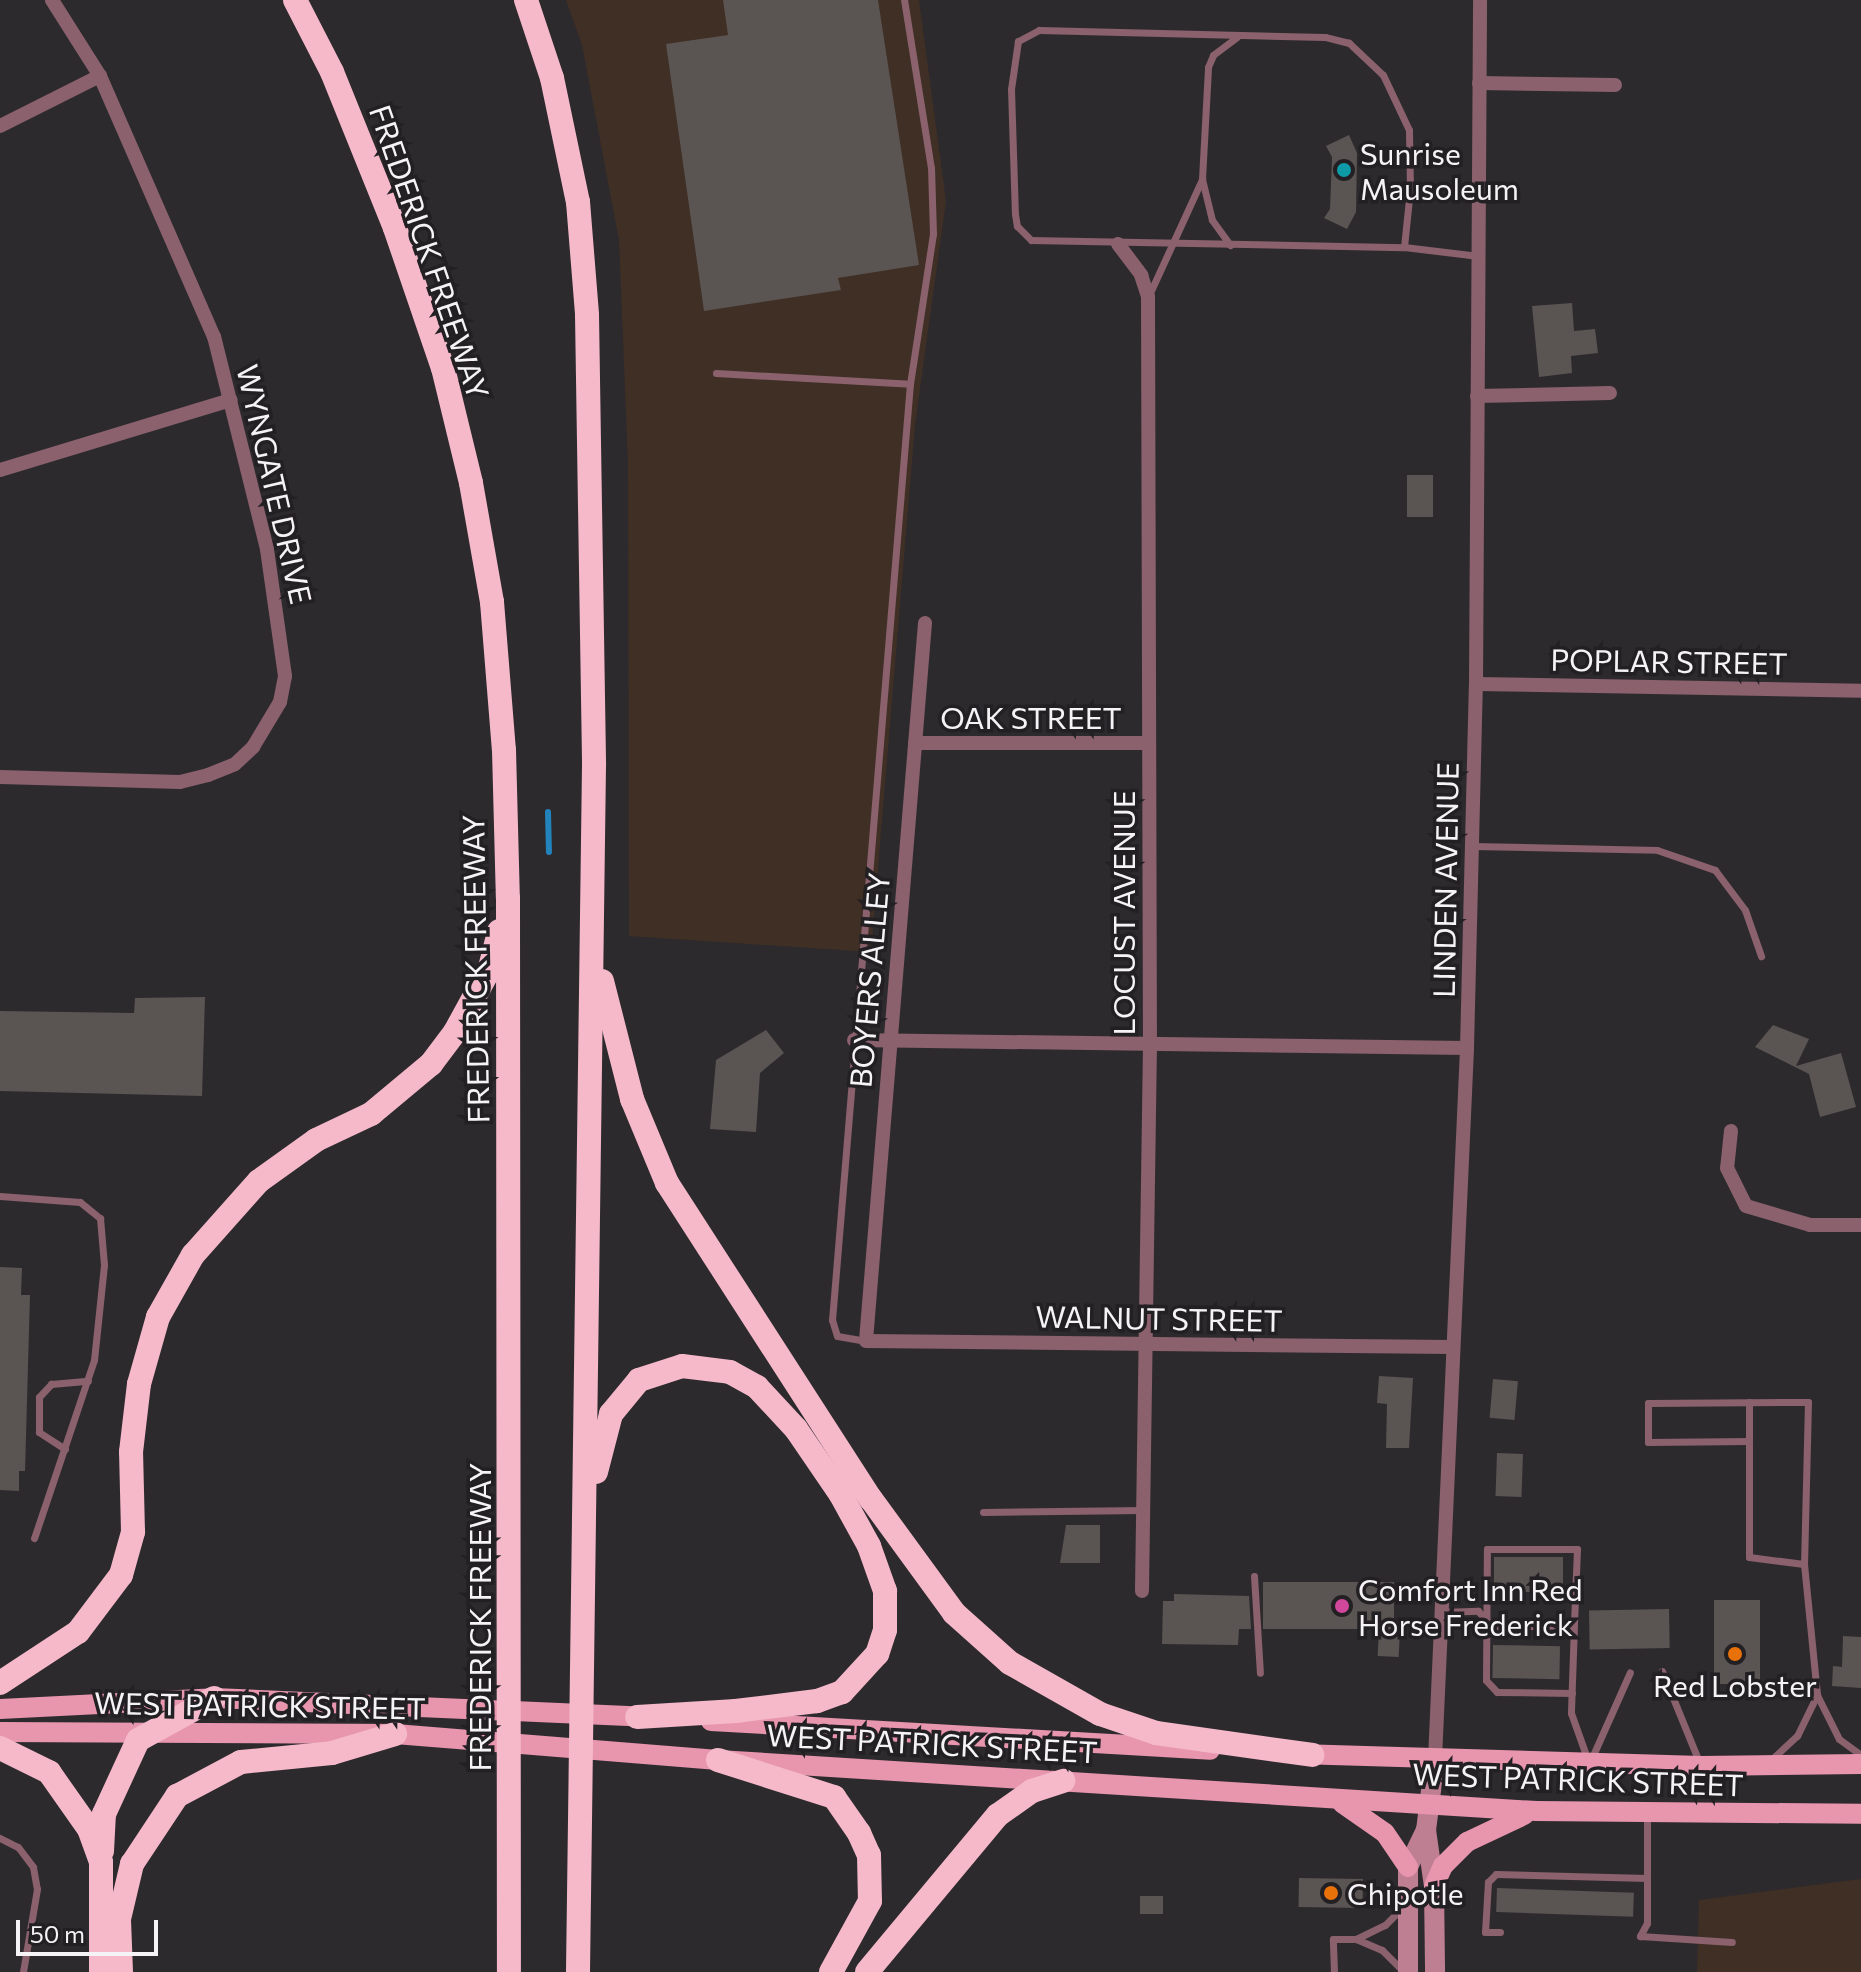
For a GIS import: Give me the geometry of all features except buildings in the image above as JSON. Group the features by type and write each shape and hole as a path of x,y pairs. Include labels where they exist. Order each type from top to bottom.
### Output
{"highway":[{"name":"FREDERICK FREEWAY","path":"295,0 332,72 395,228 443,368 471,483 492,602 504,750 508,898 510,1928 507,1972"},
{"path":"526,0 552,78 578,202 587,315 594,765 587,1509 578,1972"},
{"path":"594,765 604,998 647,1139 693,1229 934,1590 1010,1663 1100,1714 1156,1733 1312,1755"},
{"path":"0,1683 78,1632 103,1606 121,1575 133,1532 131,1452 139,1384 158,1317 193,1255 259,1181 316,1140 371,1114 431,1064 455,1032 490,968 508,898"},
{"path":"587,1509 611,1414 639,1380 682,1366 730,1372 757,1387 796,1429 841,1495 885,1591 885,1630 877,1654 842,1692 817,1701 736,1711 637,1717"},
{"path":"101,1972 104,1814 119,1771 138,1740 214,1698"},
{"path":"121,1972 119,1919 132,1864 177,1796 241,1762 332,1753 395,1734"},
{"path":"0,1748 33,1760 62,1785 89,1829 101,1862"},
{"path":"718,1760 834,1797 859,1833 869,1855 870,1901 831,1972"},
{"path":"867,1972 998,1815 1032,1791 1063,1781"},
{"path":"578,1913 586,1972"}],"main road":[{"name":"WEST PATRICK STREET","path":"0,1709 214,1698 637,1717 1312,1755 1701,1766 1861,1764"},
{"name":"WEST PATRICK STREET","path":"0,1732 395,1734 718,1760 1536,1811 1861,1814"},
{"path":"1435,1759 1426,1830 1434,1886 1435,1972"},
{"path":"1331,1798 1366,1815 1408,1867"},
{"path":"1434,1886 1443,1866 1467,1842 1536,1811"},
{"path":"1406,1972 1408,1867 1426,1830"}],"street":[{"name":"WYNGATE DRIVE","path":"0,777 180,782 235,764 267,727 280,702 284,649 231,400 197,294 100,76 52,0"},
{"name":"LINDEN AVENUE","path":"1435,1759 1434,1621 1467,1048 1476,684 1480,0"},
{"path":"0,126 100,76"},
{"path":"1479,83 1615,85"},
{"name":"LOCUST AVENUE","path":"1118,244 1141,275 1148,297 1150,1044 1142,1591"},
{"path":"1477,396 1610,393"},
{"path":"0,470 231,400"},
{"name":"BOYERS ALLEY","path":"866,1341 925,623"},
{"name":"POPLAR STREET","path":"1476,684 1861,691"},
{"name":"OAK STREET","path":"915,743 1147,743"},
{"path":"854,1040 1467,1048"},
{"path":"1731,1131 1727,1168 1746,1206 1810,1225 1861,1225"},
{"name":"WALNUT STREET","path":"866,1341 1451,1347"}],"lane":[{"path":"866,1341 848,1341 832,1329 910,384 933,234 931,168 904,0"},
{"path":"1404,247 1409,130 1383,75 1349,43 1325,37 1039,30 1018,41 1011,89 1017,226 1024,236 1045,243 1404,247 1478,256"},
{"path":"1231,246 1216,232 1202,179 1208,67 1213,55 1237,37"},
{"path":"1148,297 1169,243 1202,179"},
{"path":"716,373 910,384"},
{"path":"1472,846 1657,850 1715,870 1745,910 1761,956"},
{"path":"0,1196 67,1199 80,1202 100,1218 104,1265 88,1381 34,1538"},
{"path":"65,1449 39,1432 39,1397 51,1384 88,1381"},
{"path":"1749,1402 1749,1557 1804,1564"},
{"path":"1749,1441 1648,1442 1648,1403 1808,1402 1804,1564 1817,1695 1839,1739 1861,1755"},
{"path":"983,1512 1144,1510"},
{"path":"1572,1693 1497,1692 1486,1680 1487,1549 1577,1549 1572,1693 1571,1713 1589,1764"},
{"path":"1254,1576 1260,1673"},
{"path":"1434,1621 1478,1611 1493,1627 1574,1625"},
{"path":"1662,1671 1701,1766"},
{"path":"1589,1764 1630,1672"},
{"path":"1762,1765 1797,1736 1817,1695"},
{"path":"1647,1814 1647,1923 1640,1936 1732,1942"},
{"path":"0,1838 18,1847 33,1867 37,1889 23,1972"},
{"path":"1500,1932 1485,1932 1488,1882 1496,1874 1647,1878"},
{"path":"1356,1939 1385,1925 1408,1899"},
{"path":"1334,1972 1333,1939 1356,1939 1389,1954 1406,1972"}],"shaded area":[{"path":"566,0 919,0 946,201 915,425 871,952 629,936 628,464 619,240 582,45"},
{"path":"1861,1879 1861,1972 1697,1972 1699,1900"}],"waterway":[{"path":"548,812 549,852"}],"place":[{"name":"Sunrise Mausoleum","path":"1344,170"},
{"name":"Comfort Inn Red Horse Frederick","path":"1342,1606"},
{"name":"Red Lobster","path":"1735,1654"},
{"name":"Chipotle","path":"1331,1893"}]}
